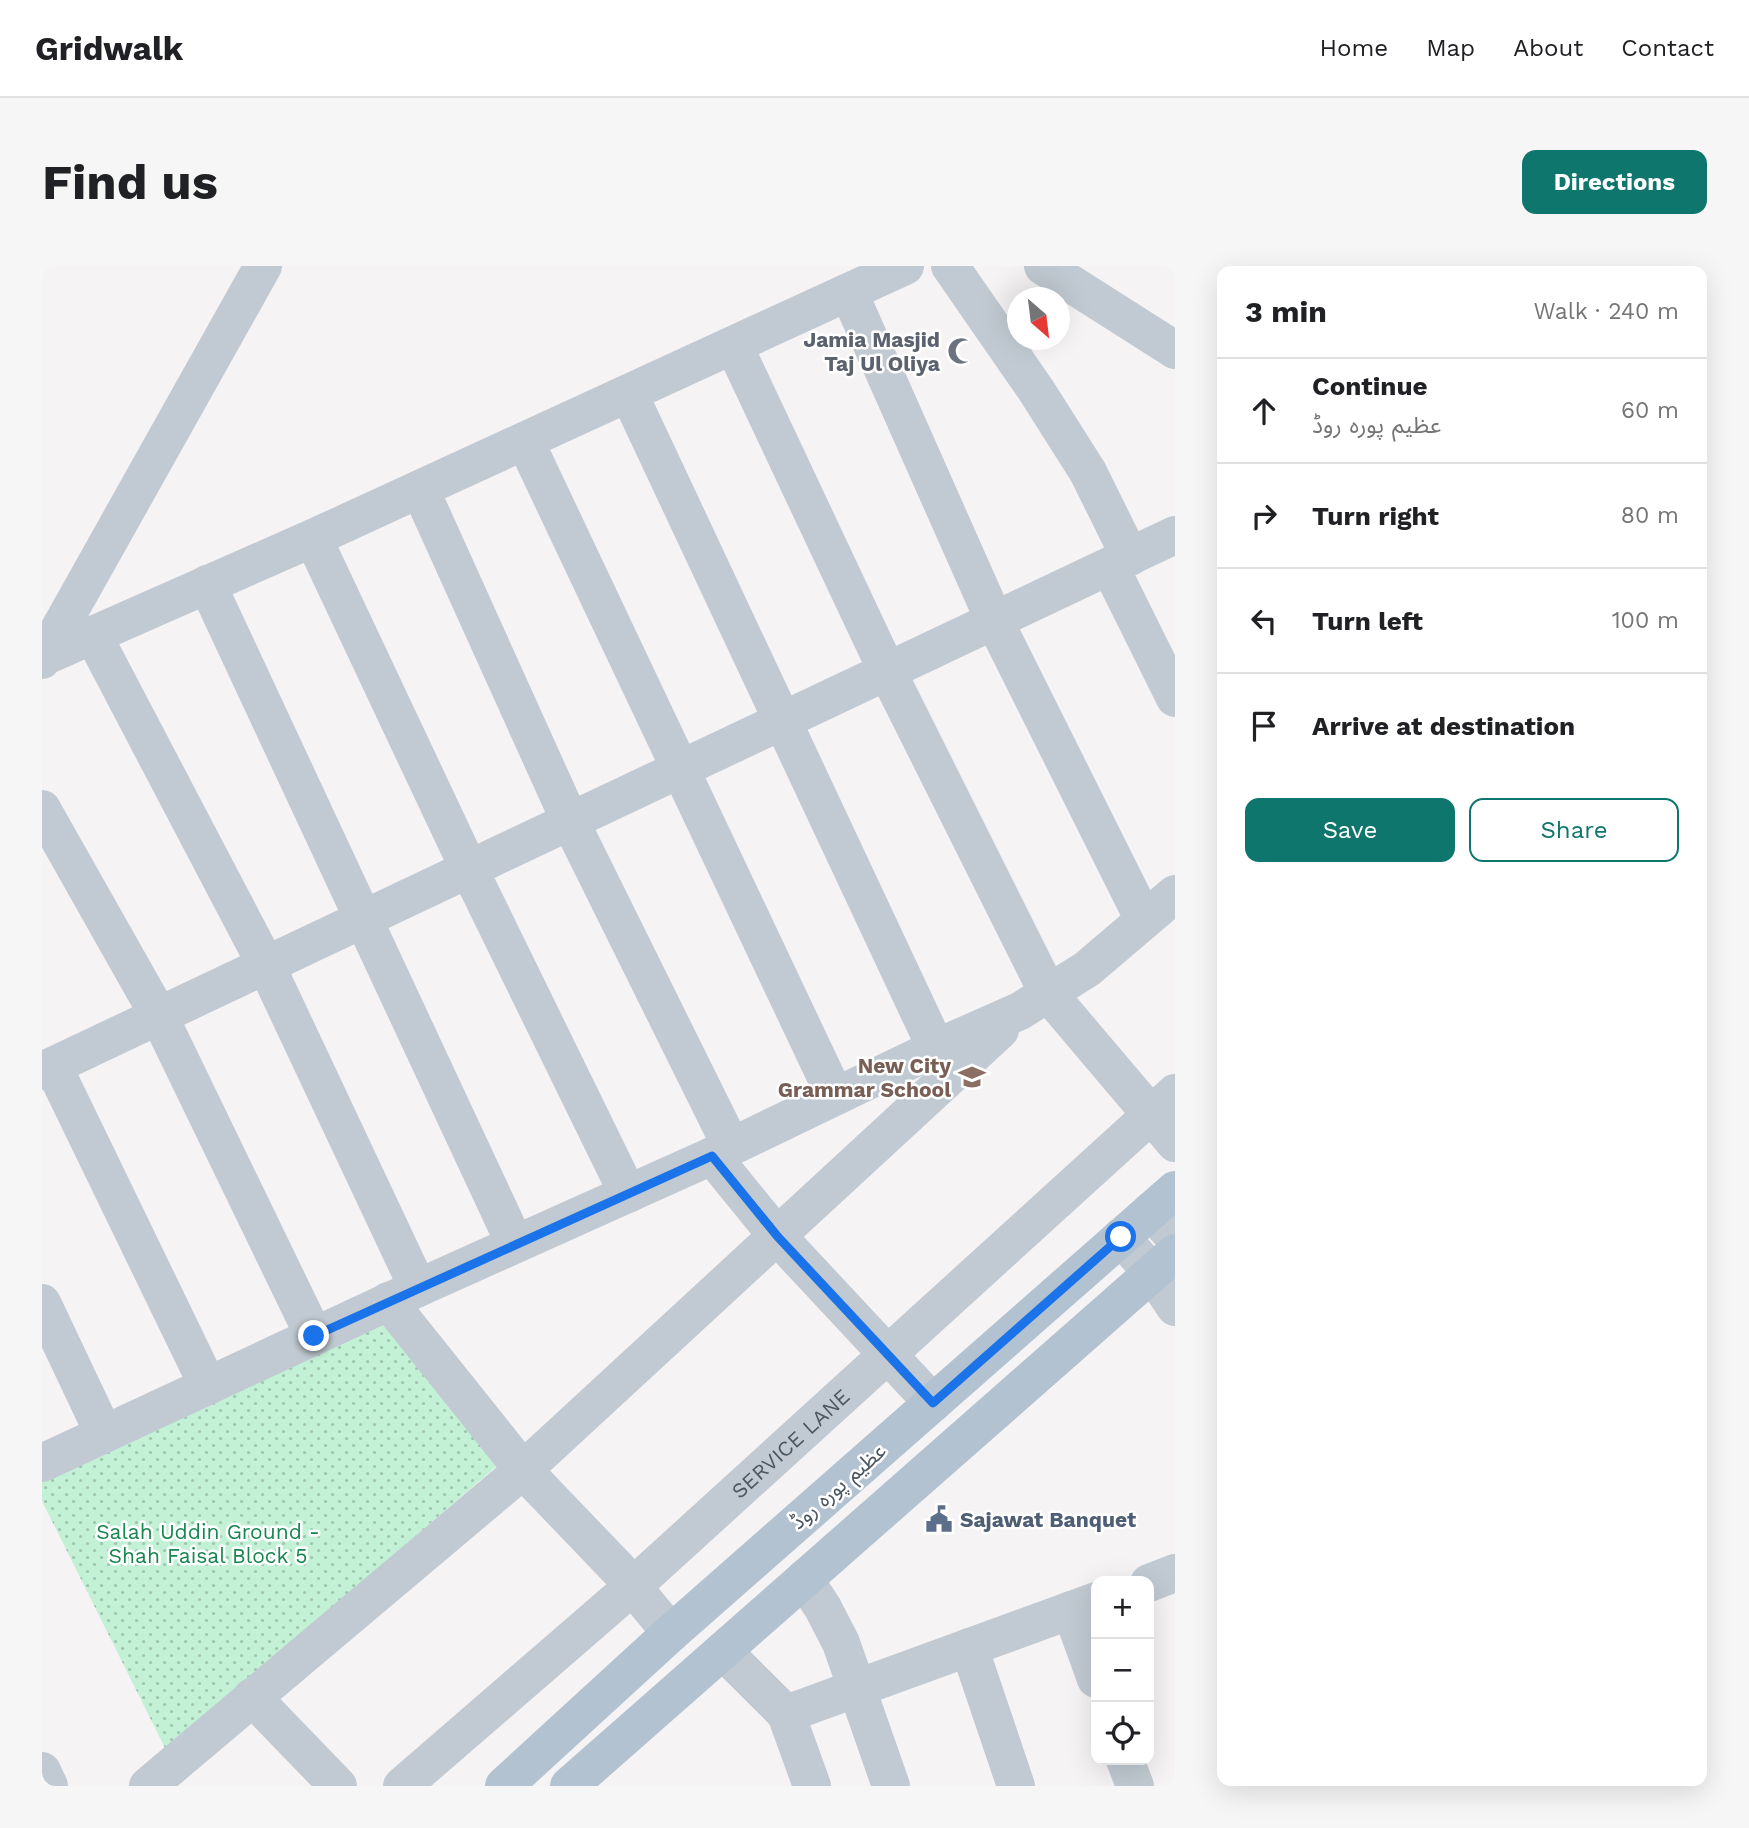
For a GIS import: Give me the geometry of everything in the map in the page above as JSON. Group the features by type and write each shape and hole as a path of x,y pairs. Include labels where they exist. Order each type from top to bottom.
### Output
{"main road":[{"name":"عظیم پورہ روڈ","path":"504,1786 671,1633 1121,1237 1167,1213"},
{"path":"569,1786 1164,1264"}],"street":[{"path":"43,658 263,266"},
{"path":"43,658 313,538 905,266"},
{"path":"950,266 1036,390 1088,472 1120,562 1175,698"},
{"path":"1043,266 1175,350"},
{"path":"849,293 995,622 1144,920"},
{"path":"734,346 888,673 1034,1002 1163,1104 1175,1143"},
{"path":"629,394 936,1048"},
{"path":"525,441 835,1096"},
{"path":"420,489 721,1151 778,1237 933,1403"},
{"path":"208,1386 48,1069 1175,535"},
{"path":"313,538 469,869 628,1194"},
{"path":"207,584 515,1244"},
{"path":"94,637 266,965 403,1294 523,1470 619,1570 671,1633"},
{"path":"42,809 159,1016 314,1336"},
{"path":"42,1463 403,1294 721,1151 1034,1002 1087,969 1175,894"},
{"path":"148,1786 523,1470 1034,1002"},
{"name":"SERVICE LANE","path":"402,1786 632,1587 1163,1104"},
{"path":"1121,1237 1164,1264 1175,1307"},
{"path":"42,1303 104,1434"},
{"path":"1154,1581 1175,1573"},
{"path":"804,1579 841,1643 891,1786"},
{"path":"786,1714 1084,1606 1091,1649"},
{"path":"970,1647 1016,1786"},
{"path":"723,1651 786,1714 812,1786"},
{"path":"252,1697 338,1786"},
{"path":"1127,1765 1135,1786"},
{"path":"42,1771 49,1786"}],"green space":[{"name":"Salah Uddin Ground - Shah Faisal Block 5","path":"395,1310 497,1466 166,1750 42,1501 42,1478"}],"place":[{"name":"Jamia Masjid Taj Ul Oliya","path":"961,351"},
{"name":"New City Grammar School","path":"972,1077"},
{"name":"Sajawat Banquet","path":"939,1519"}],"route":[{"path":"314,1336 712,1156 778,1237 933,1403 1121,1237"}]}
